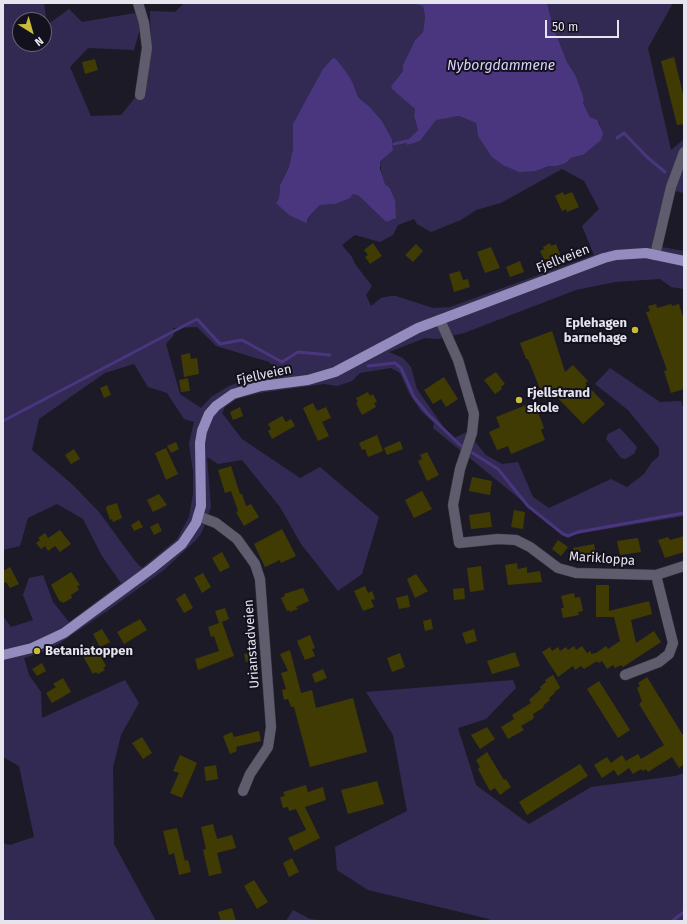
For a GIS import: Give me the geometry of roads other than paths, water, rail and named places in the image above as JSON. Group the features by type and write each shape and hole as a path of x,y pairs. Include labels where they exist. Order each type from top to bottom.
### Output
{"main road":[{"name":"Fjellveien","path":"3,655 32,648 50,641 79,623 174,552 192,530 198,516 201,498 200,458 202,431 209,414 216,406 243,390 308,380 335,372 406,334 604,258 630,254 655,255 684,261"}],"street":[{"path":"138,3 144,23 147,48 140,95"},
{"path":"655,255 671,187 684,152"},
{"name":"Marikloppa","path":"440,320 458,360 474,414 474,425 466,450 453,505 459,543 510,539 530,547 558,568 569,572 656,575 684,566"},
{"name":"Urianstadveien","path":"198,516 216,523 237,539 255,564 260,579 271,727 270,742 250,774 242,791"},
{"path":"625,675 659,662 669,654 673,643 656,575"}],"water":[{"name":"Nyborgdammene","path":"411,3 547,3 553,26 567,62 576,76 584,99 583,103 590,117 597,120 603,133 601,140 583,155 571,158 566,163 557,166 549,166 536,171 519,172 503,165 492,157 478,136 476,123 459,116 436,120 420,141 407,145 407,141 418,130 414,116 415,109 392,89 391,86 403,71 403,65 415,40 423,32 425,17 423,6"},
{"path":"333,58 336,59 346,72 353,83 358,97 370,107 382,121 392,139 393,150 380,162 380,169 385,184 390,188 395,200 396,218 386,222 359,196 353,194 350,198 335,204 320,205 310,215 306,223 289,215 276,203 279,198 280,185 289,167 293,148 293,124 323,69"}],"waterway":[{"path":"617,138 624,133 647,157 665,172"},
{"path":"394,144 407,141"},
{"path":"3,421 197,319 220,344 242,340 282,362 298,352 330,355"},
{"path":"368,366 395,363 401,368 414,397 428,414 460,445 498,469 528,506 563,534 568,536 578,532 684,513"},
{"path":"672,921 684,912"}],"place":[{"name":"Eplehagen barnehage","path":"635,330"},
{"name":"Fjellstrand skole","path":"519,400"},
{"name":"Betaniatoppen","path":"37,651"}]}
